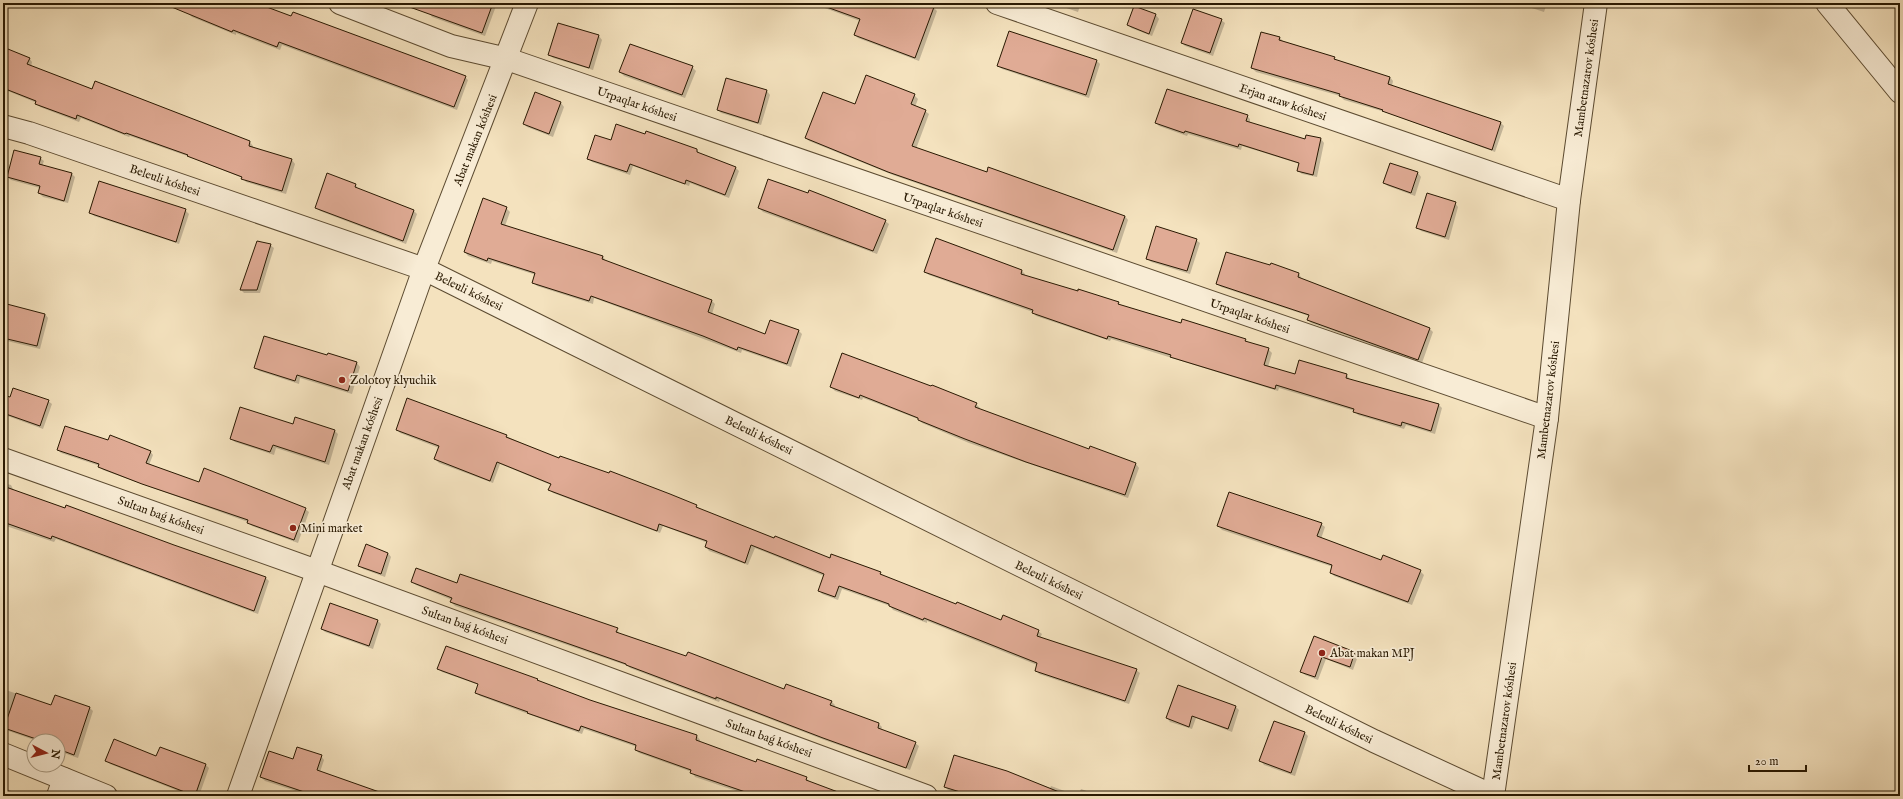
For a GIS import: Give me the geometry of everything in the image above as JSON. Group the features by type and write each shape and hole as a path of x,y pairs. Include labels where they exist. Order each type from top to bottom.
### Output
{"street":[{"name":"Urpaqlar kóshesi","path":"340,3 451,46 507,59 1547,418"},
{"name":"Abat makan kóshesi","path":"242,795 317,571 424,269 507,59 527,3"},
{"name":"Erjan ataw kóshesi","path":"997,3 1570,200"},
{"name":"Mambetnazarov kóshesi","path":"1493,796 1547,418 1570,200 1596,3"},
{"path":"1827,3 1900,92"},
{"name":"Beleuli kóshesi","path":"3,126 29,133 424,269 1374,741 1493,796"},
{"name":"Sultan baǵ kóshesi","path":"3,459 317,571 926,796"},
{"path":"3,754 61,787 106,796"}],"building":[{"path":"162,3 256,3 291,16 293,12 466,76 454,107 279,42 277,47 233,30 232,32"},
{"path":"404,3 493,3 482,33 404,5"},
{"path":"822,3 923,3 934,7 915,58 854,35 860,19 821,5"},
{"path":"1134,6 1156,14 1149,34 1127,25"},
{"path":"1193,9 1222,19 1210,53 1181,43"},
{"path":"558,23 599,35 589,68 548,55"},
{"path":"1009,31 1097,60 1086,95 997,66"},
{"path":"1261,32 1280,37 1279,40 1335,57 1334,59 1390,77 1388,84 1501,122 1492,150 1382,111 1383,110 1339,96 1340,94 1251,68"},
{"path":"630,44 693,66 682,95 619,72"},
{"path":"3,47 30,58 27,64 92,89 95,81 250,141 249,146 292,159 282,191 241,179 242,177 187,156 188,155 126,133 125,134 77,115 76,119 35,104 36,101 3,88"},
{"path":"866,75 915,94 911,104 926,110 912,146 987,172 988,167 1125,216 1113,250 888,172 805,138 823,92 855,104"},
{"path":"726,78 767,90 758,123 717,110"},
{"path":"1167,89 1248,115 1246,121 1305,139 1306,135 1321,138 1313,175 1297,171 1299,163 1239,144 1238,147 1185,131 1184,133 1155,123"},
{"path":"535,92 561,102 549,134 523,124"},
{"path":"616,124 645,134 646,131 697,149 697,152 736,167 725,195 686,180 685,184 630,164 627,172 587,159 595,135 611,140"},
{"path":"14,150 41,157 39,164 72,173 64,201 38,193 40,186 7,177"},
{"path":"1390,163 1418,172 1411,193 1383,183"},
{"path":"327,173 356,184 355,187 414,210 403,241 315,208"},
{"path":"768,179 808,193 809,190 886,220 873,251 758,208"},
{"path":"99,181 186,209 176,242 89,213"},
{"path":"1427,193 1456,202 1445,237 1416,228"},
{"path":"483,198 507,207 501,224 603,256 602,259 712,300 708,312 765,334 770,320 799,330 787,364 738,347 737,350 703,336 591,296 589,301 532,283 535,273 488,258 487,261 464,252"},
{"path":"1156,226 1197,239 1187,271 1146,259"},
{"path":"936,238 1022,270 1021,274 1078,291 1078,289 1119,302 1118,304 1181,323 1182,319 1246,339 1245,341 1269,348 1264,365 1295,374 1299,360 1347,374 1346,378 1439,404 1431,431 1402,422 1401,426 1353,412 1354,409 1276,385 1275,389 1170,357 1171,355 1108,336 1107,339 1032,313 1033,310 924,272"},
{"path":"257,241 271,244 257,290 240,290"},
{"path":"1226,252 1270,265 1271,263 1299,273 1298,277 1430,328 1418,360 1307,320 1309,315 1216,284"},
{"path":"3,303 45,314 37,346 3,338"},
{"path":"264,336 327,355 328,353 357,362 348,391 297,375 295,381 254,368"},
{"path":"842,353 931,386 932,385 977,403 975,407 1089,449 1090,446 1136,463 1125,495 1026,462 965,439 918,420 918,418 860,395 859,398 830,387"},
{"path":"13,388 49,400 40,426 3,413 3,395 10,397"},
{"path":"407,398 507,435 506,437 559,458 560,456 609,473 610,471 697,505 696,507 774,538 775,536 830,558 831,554 881,572 880,574 1001,620 1003,615 1039,630 1037,636 1137,669 1125,701 1035,671 1037,663 924,618 923,620 889,606 889,604 839,586 835,597 818,591 824,574 751,545 745,563 705,547 707,541 659,524 657,531 548,490 551,484 497,462 490,481 434,459 439,446 396,430"},
{"path":"240,407 293,424 295,417 335,430 325,462 273,445 270,452 230,439"},
{"path":"65,426 108,440 110,435 151,451 146,463 199,482 204,468 306,508 294,540 247,523 248,520 142,484 98,467 99,464 57,450"},
{"path":"3,486 65,508 66,505 266,577 254,611 52,536 51,539 3,522"},
{"path":"1229,492 1322,523 1317,536 1381,560 1383,555 1421,570 1408,602 1330,573 1332,565 1217,526"},
{"path":"366,544 388,553 381,574 358,566"},
{"path":"416,568 457,583 460,574 618,628 616,632 686,656 688,652 784,689 786,684 832,701 830,705 879,723 878,728 916,742 906,768 716,697 716,699 626,664 450,602 452,598 411,582"},
{"path":"330,603 378,620 369,646 321,629"},
{"path":"1314,636 1355,652 1350,667 1322,657 1315,677 1300,672"},
{"path":"446,646 538,679 537,680 590,700 697,735 696,740 756,762 757,759 807,777 806,780 846,795 757,796 690,773 691,770 635,750 636,745 581,726 579,731 527,713 528,712 475,693 478,684 437,669"},
{"path":"1178,685 1236,706 1228,729 1192,716 1189,727 1166,718"},
{"path":"16,693 51,705 55,695 90,707 74,755 66,752 66,733 26,733 26,736 4,728"},
{"path":"1274,721 1305,732 1291,773 1259,761"},
{"path":"114,739 156,756 160,747 206,764 195,796 105,761"},
{"path":"297,747 322,755 317,770 385,794 385,796 316,796 260,777 269,751 293,759"},
{"path":"954,755 1007,771 1069,796 973,796 944,787"}],"place":[{"name":"Zolotoy klyuchik","path":"342,380"},
{"name":"Mini market","path":"293,528"},
{"name":"Abat makan MPJ","path":"1322,653"}]}
